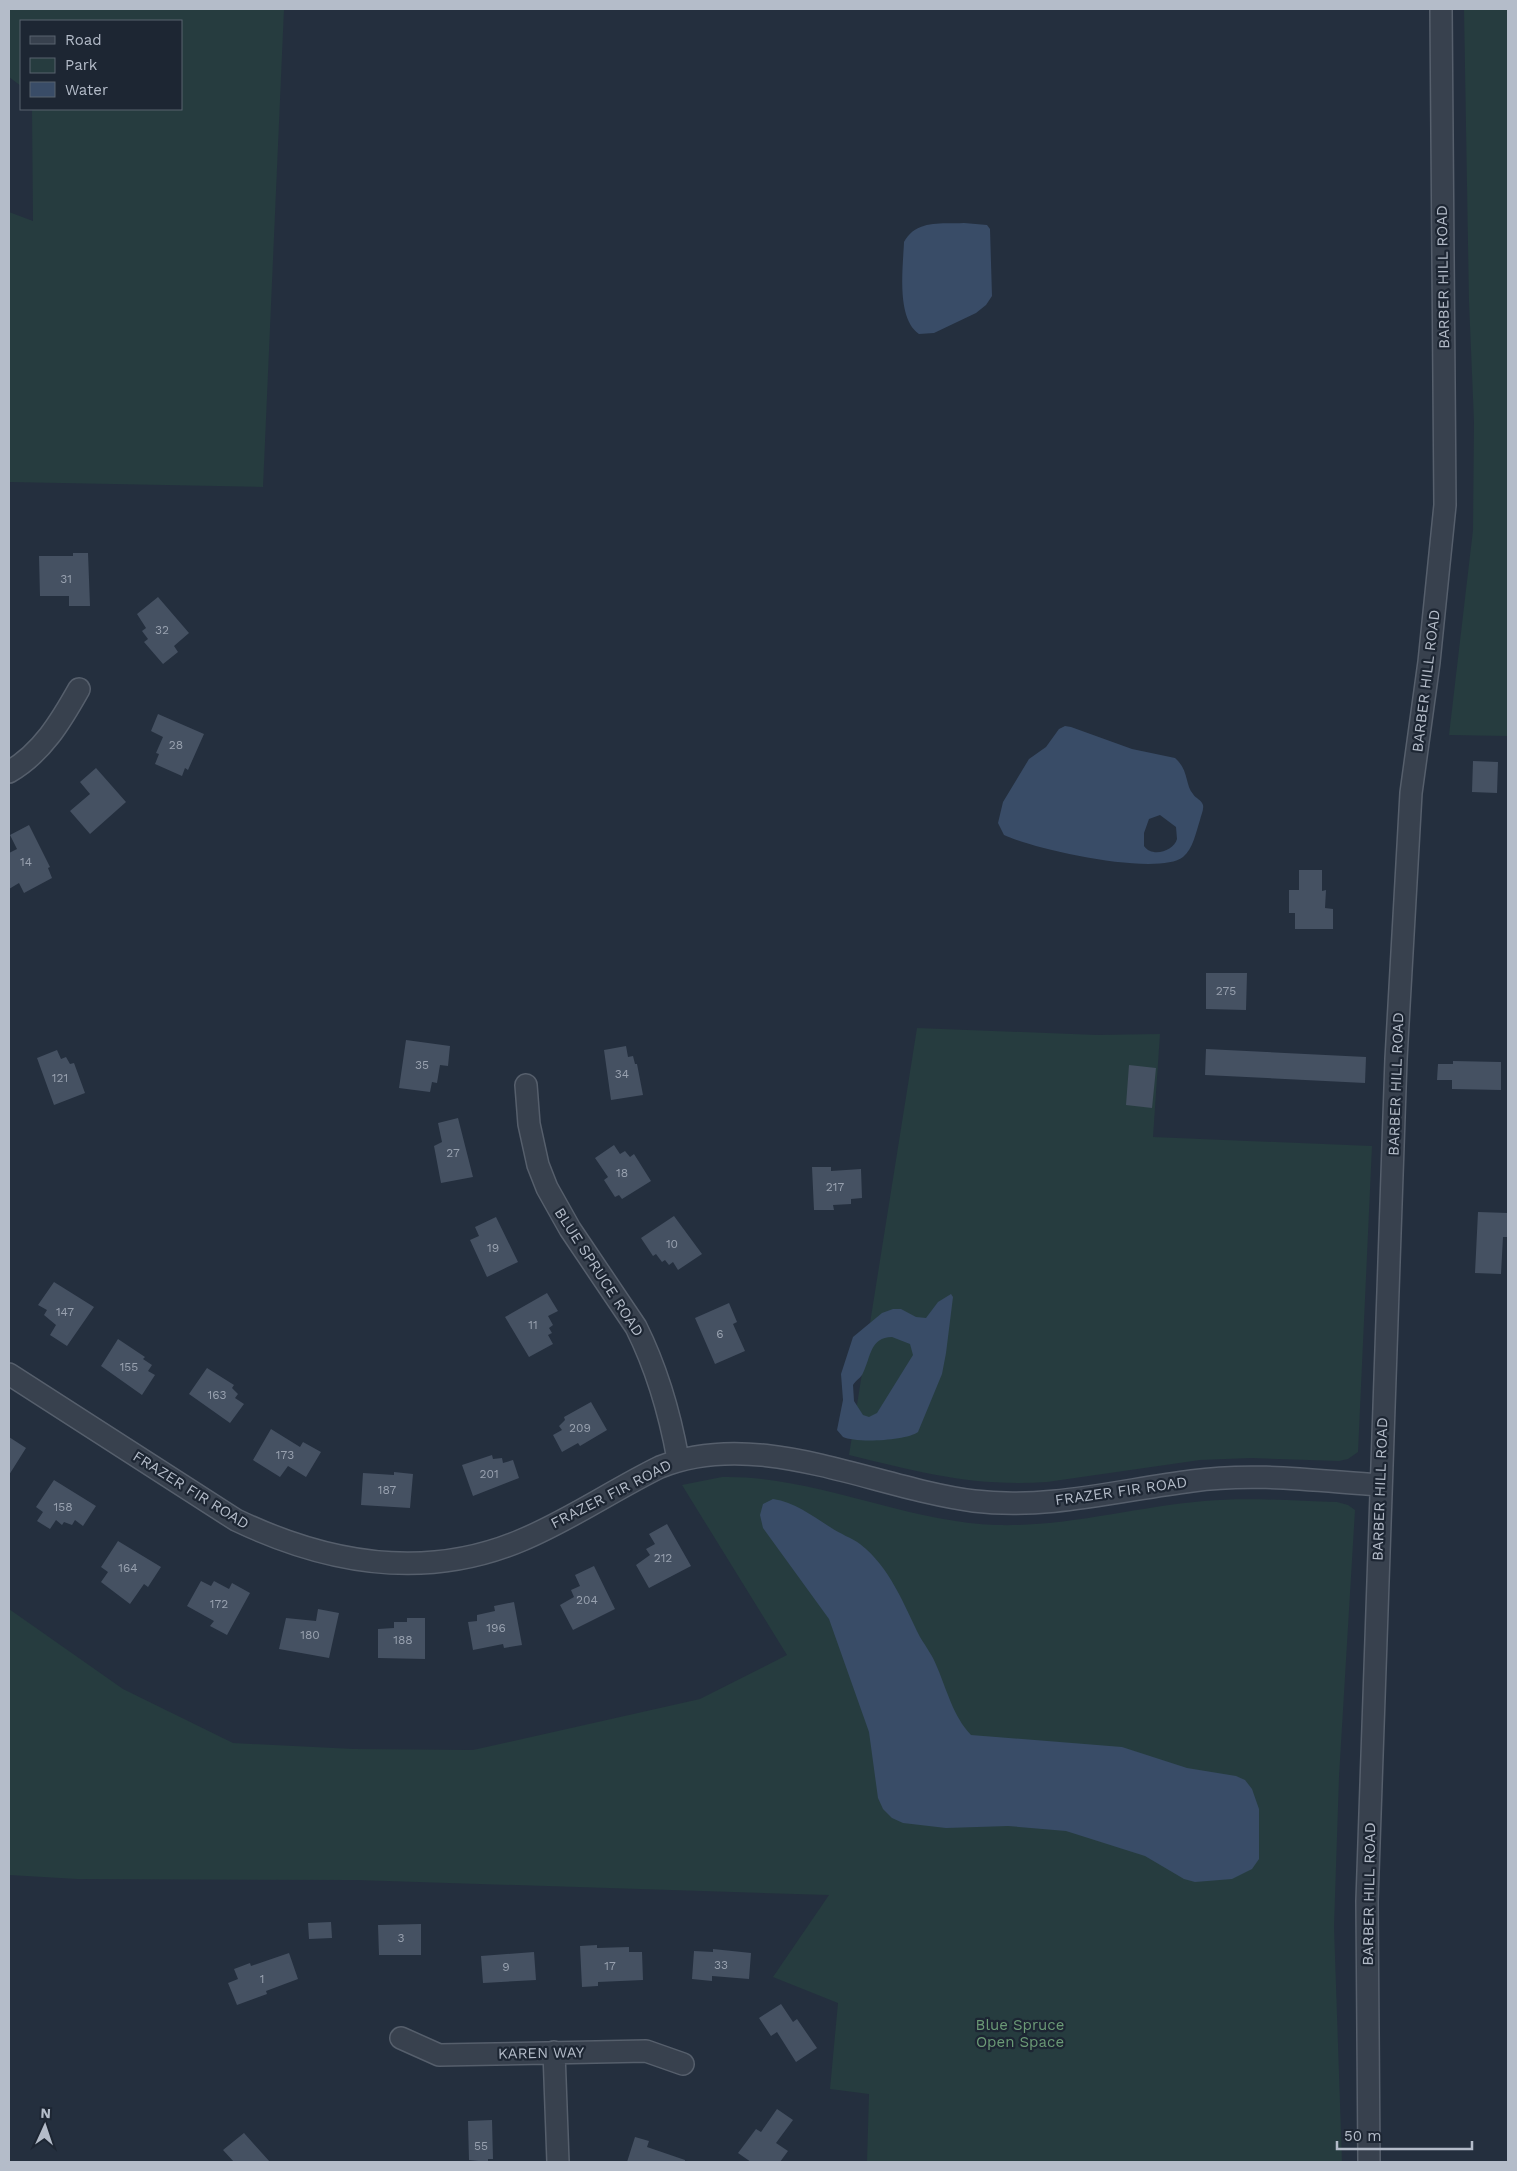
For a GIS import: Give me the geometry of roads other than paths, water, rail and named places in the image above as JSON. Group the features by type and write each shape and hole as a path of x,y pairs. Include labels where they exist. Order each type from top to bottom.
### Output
{"street":[{"name":"BARBER HILL ROAD","path":"1369,2162 1367,1901 1380,1486 1406,868 1411,793 1429,662 1445,505 1441,9"},
{"path":"9,772 22,764 57,728 79,689"},
{"name":"BLUE SPRUCE ROAD","path":"526,1085 529,1124 538,1165 547,1188 570,1229 640,1334 649,1354 674,1439 678,1460"},
{"name":"FRAZER FIR ROAD","path":"9,1374 236,1520 294,1544 347,1558 418,1564 482,1554 522,1540 642,1475 678,1460 722,1453 766,1456 939,1495 1002,1502 1076,1500 1192,1480 1228,1478 1260,1477 1380,1486"},
{"name":"KAREN WAY","path":"401,2038 439,2055 646,2051 683,2064"},
{"path":"554,2052 558,2162"}],"water":[{"path":"939,223 987,225 990,229 992,296 986,305 976,313 934,333 919,334 912,327 904,305 902,278 904,242 915,229 923,226"},
{"path":"1065,726 1071,727 1132,749 1175,758 1183,767 1194,796 1203,805 1196,835 1192,845 1183,857 1169,862 1148,864 1123,863 1041,847 1004,835 998,823 1003,802 1029,759 1046,747 1059,729","holes":["1160,815 1176,827 1177,839 1172,847 1167,850 1152,852 1144,846 1144,833 1149,819"]},
{"path":"951,1294 953,1297 942,1374 918,1432 903,1437 880,1440 858,1440 843,1437 837,1430 843,1400 841,1374 853,1337 882,1313 893,1309 901,1309 916,1317 926,1318 938,1302","holes":["892,1337 910,1344 913,1355 877,1413 869,1417 863,1415 854,1401 853,1385 862,1375 875,1344 879,1340"]},
{"path":"773,1499 796,1506 857,1542 871,1553 895,1587 920,1637 934,1659 959,1720 971,1735 1122,1747 1187,1768 1236,1776 1245,1780 1252,1789 1259,1809 1259,1859 1252,1869 1232,1879 1195,1882 1184,1879 1145,1856 1066,1831 1008,1826 946,1828 903,1823 892,1818 883,1809 878,1798 869,1732 829,1619 763,1528 760,1515 763,1504"}],"park label":[{"name":"Blue Spruce Open Space","path":"1020,2034"}]}
